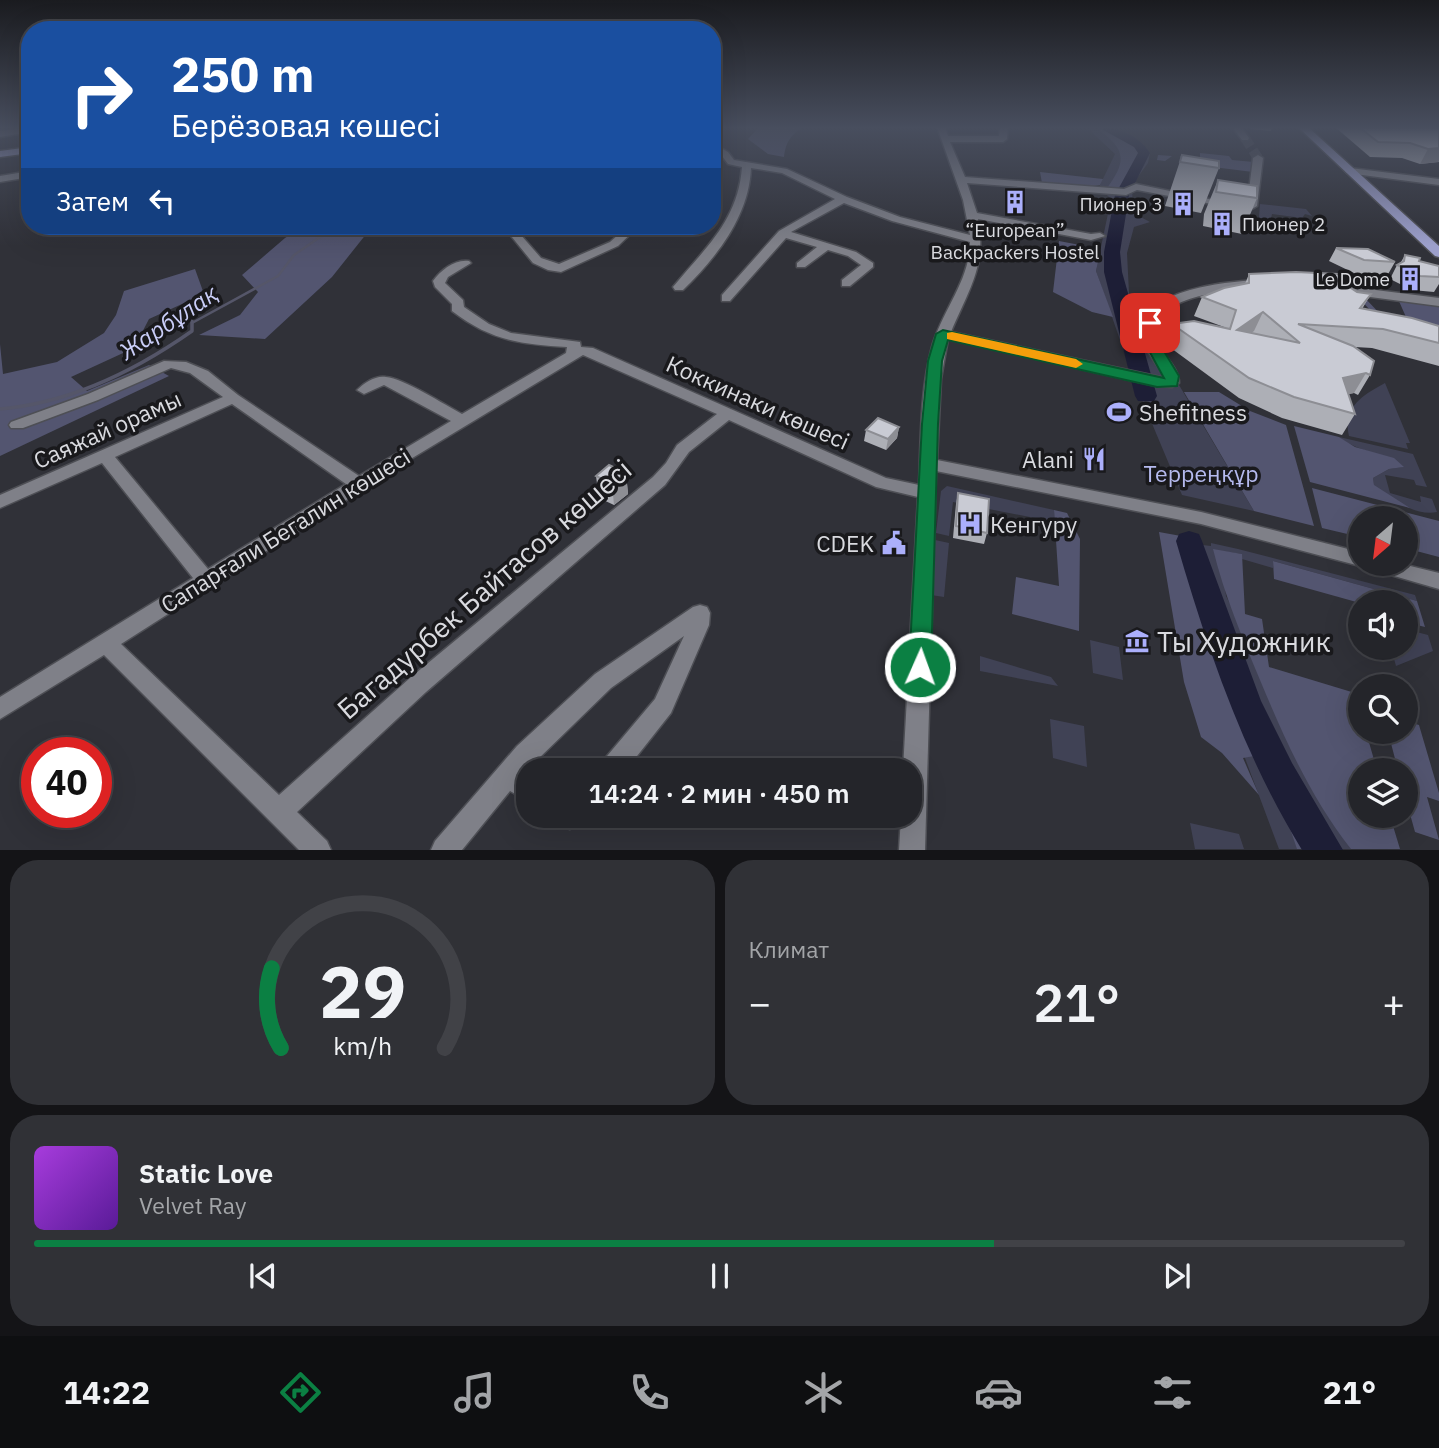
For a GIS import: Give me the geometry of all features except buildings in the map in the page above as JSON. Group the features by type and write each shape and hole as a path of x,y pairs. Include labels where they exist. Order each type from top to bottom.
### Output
{"main road":[{"path":"1345,167 1439,253"}],"street":[{"path":"679,287 724,237 739,203 747,167"},
{"path":"757,167 784,171 843,199 895,219 976,240"},
{"path":"912,849 935,361 943,334 974,265 976,240 972,215 957,167"},
{"path":"962,180 1121,191 1136,187 1252,208 1257,167"},
{"path":"1350,171 1439,182"},
{"path":"0,179 21,176"},
{"path":"726,298 783,233 806,216 843,199"},
{"path":"972,215 1091,237 1100,236"},
{"path":"783,233 852,254 869,265 846,283"},
{"path":"514,235 542,265 553,269 561,268 614,244 624,235"},
{"path":"801,265 826,246"},
{"name":"Коккинаки көшесі","path":"465,263 444,274 439,284 459,303 457,308 491,333 525,340 575,345 573,353 588,351 882,482 927,493"},
{"path":"943,334 1157,383 1172,383 1171,376 1149,338 1150,323 1155,311 1172,302 1214,289 1274,284"},
{"path":"1323,288 1439,302"},
{"name":"Сапарғали Бегалин көшесі","path":"0,709 107,644 204,578 573,353"},
{"path":"17,425 93,397 169,364 182,363 220,386 233,398 359,484"},
{"path":"365,390 380,381 387,381 461,420"},
{"name":"Саяжай орамы","path":"0,502 233,398"},
{"name":"Багадурбек Байтасов көшесі","path":"279,812 418,685 659,481 683,449 727,414"},
{"path":"104,455 204,578"},
{"path":"930,464 1265,534 1348,556"},
{"path":"1418,575 1439,581"},
{"path":"525,758 603,681 700,613 699,625 663,706 621,758"},
{"path":"107,644 318,849"},
{"path":"444,849 516,767"},
{"path":"508,775 516,781"}],"green space":[{"name":"Терреңқұр","path":"1109,167 1145,167 1132,185 1133,213 1150,222 1134,227 1127,253 1129,293 1160,369 1179,385 1254,511 1182,495 1135,383 1096,271 1111,199 1100,185"},
{"path":"1260,204 1306,209 1312,216 1305,214 1302,218 1272,214 1268,230 1258,228"},
{"path":"1385,383 1410,443 1406,443 1408,449 1349,436 1349,417 1356,403"},
{"path":"1339,437 1413,454 1427,487 1416,485 1414,480 1385,475 1390,493 1421,502 1420,496 1432,499 1437,512 1420,512 1418,506 1406,506 1380,491 1374,486 1373,478 1389,469 1403,467"},
{"path":"947,486 1054,510 1055,522 953,502 949,536 936,533 941,491"},
{"path":"935,540 949,543 944,597 931,595"},
{"name":"Терреңқұр","path":"1177,542 1211,546 1211,543 1396,590 1377,590 1273,561 1273,568 1242,559 1242,554 1221,551 1226,596 1257,656 1348,795 1348,828 1369,828 1383,849 1279,849 1224,702"},
{"path":"1418,632 1428,635 1433,651 1418,657"},
{"path":"1090,640 1119,647 1123,680 1093,673"},
{"path":"980,656 1051,677 1058,686 980,671"},
{"path":"1394,660 1411,660 1396,666"},
{"path":"1050,719 1084,726 1087,767 1053,758"},
{"path":"1190,823 1239,834 1244,849 1195,849"}],"shaded area":[{"path":"1119,167 1133,167 1120,189 1107,188 1114,178"},
{"path":"1210,167 1254,167 1253,172"},
{"path":"1040,172 1103,179 1100,185 1087,187 1042,183"},
{"path":"290,235 365,235 332,277 265,339 199,335 240,315 258,292 242,275"},
{"path":"1059,241 1101,249 1096,271 1113,317 1092,312 1053,292"},
{"path":"195,269 204,294 149,319 134,348 71,377 87,391 149,365 169,376 0,456 0,344 3,374 57,362 104,333 116,315 124,291"},
{"path":"1357,296 1364,297 1383,317 1410,326 1398,299 1439,304 1439,340 1383,324"},
{"path":"1184,392 1219,392 1250,411 1286,425 1314,526 1254,511"},
{"path":"1294,426 1339,437 1355,447 1394,458 1404,467 1389,469 1373,478 1374,485 1407,506 1402,506 1310,482"},
{"path":"1312,488 1381,506 1348,506 1348,534 1322,528"},
{"path":"1054,510 1067,513 1080,539 1079,631 1012,614 1016,577 1059,586"},
{"path":"1418,516 1439,521 1439,557 1418,551"},
{"path":"1159,532 1181,536 1219,656 1260,755 1243,758 1259,795 1222,753 1201,737 1184,682"},
{"path":"1213,549 1242,554 1245,614 1262,619 1269,667 1348,691 1348,744 1369,744 1374,758 1348,758 1348,828 1394,828 1400,849 1351,849 1323,810 1269,702 1222,582"},
{"path":"1273,561 1377,590 1348,590 1348,600 1274,579"},
{"path":"1418,604 1425,627 1418,625"},
{"path":"1419,725 1439,793 1439,801 1427,797 1439,840 1415,832 1414,828 1418,828 1418,758 1395,758 1391,744 1418,744"},
{"path":"1274,781 1317,849 1297,849"}],"waterway":[{"path":"1137,167 1122,195 1112,252 1113,272 1146,396"},
{"name":"Жарбұлақ","path":"192,323 278,276 294,255 323,235"},
{"name":"Жарбұлақ","path":"0,409 52,400 101,383 170,346 192,331 192,323"},
{"path":"1189,541 1229,662 1261,738 1300,813 1324,850"}],"slow traffic":[{"path":"952,336 1076,364"}],"place":[{"name":"“European” Backpackers Hostel","path":"1015,202"},
{"name":"Пионер 3","path":"1183,204"},
{"name":"Пионер 2","path":"1222,224"},
{"name":"Le Dome","path":"1410,279"},
{"name":"Shefitness","path":"1119,412"},
{"name":"Alani","path":"1094,459"},
{"name":"Кенгуру","path":"970,524"},
{"name":"CDEK","path":"894,543"},
{"name":"Ты Художник","path":"1137,641"}],"route":[{"path":"920,667 930,424 935,361 943,334 1157,383 1172,383 1171,376 1149,338 1150,323"}]}
